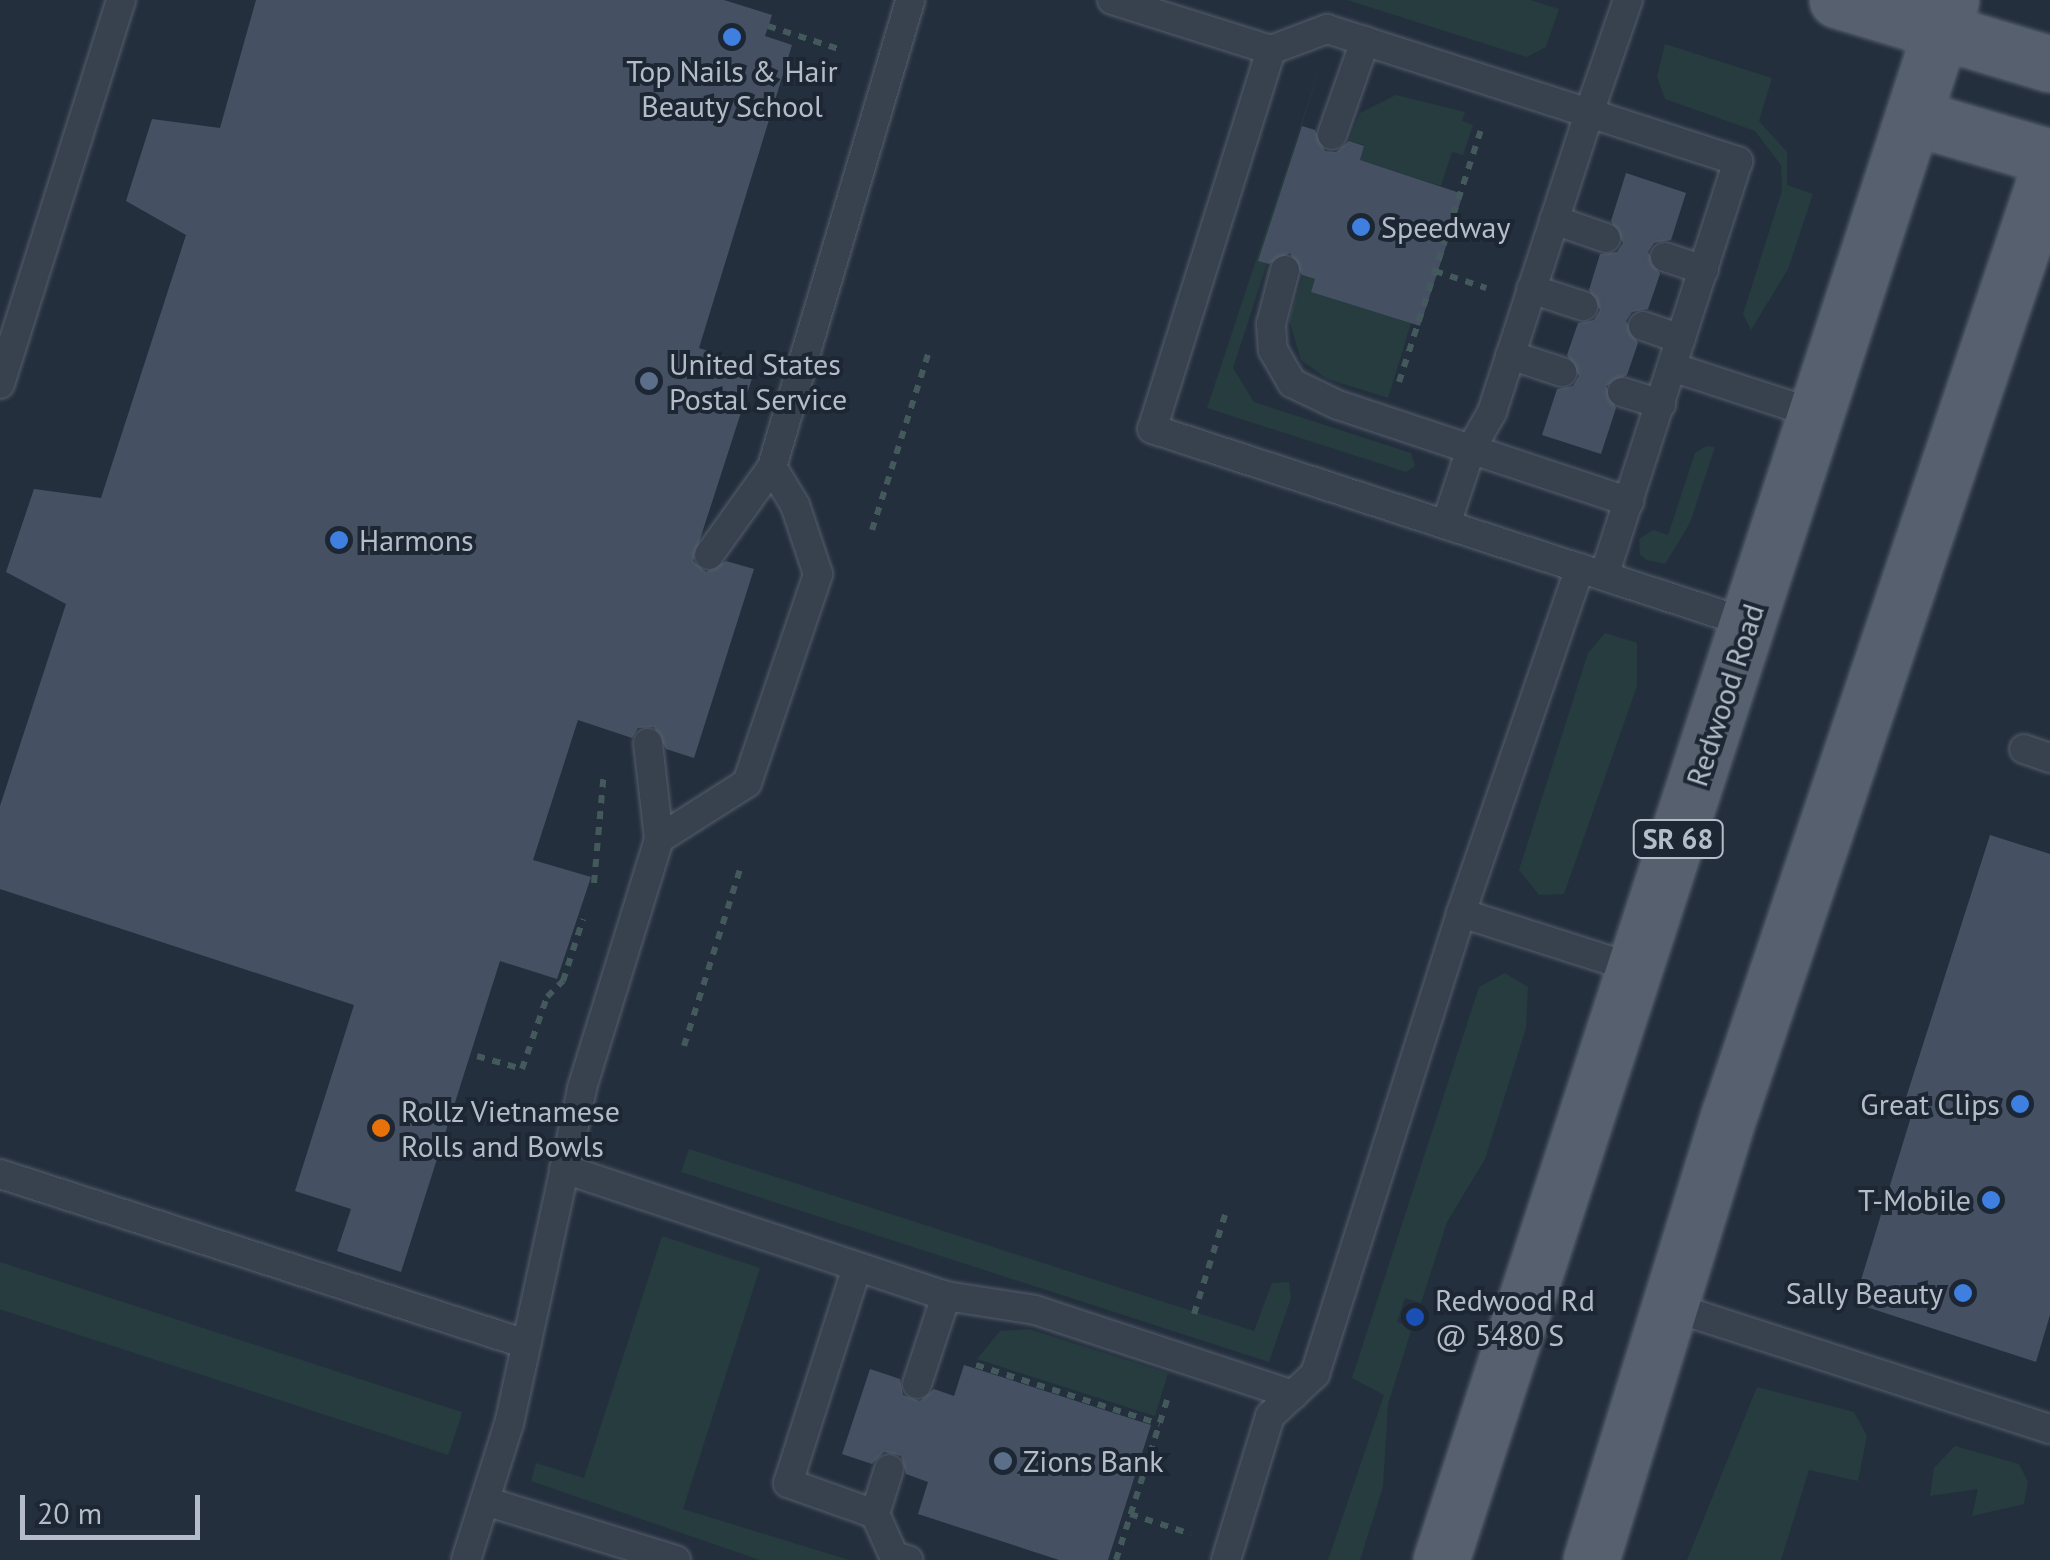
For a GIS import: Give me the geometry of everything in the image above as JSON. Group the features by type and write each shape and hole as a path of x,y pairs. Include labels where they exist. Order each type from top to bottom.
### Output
{"main road":[{"path":"1837,0 1946,15 2050,64"},
{"name":"Redwood Road","path":"1440,1560 1538,1247 1636,969 1946,15"},
{"path":"1913,117 2050,157"},
{"path":"1591,1560 1730,1112 2050,165"}],"lane":[{"path":"0,384 121,0"},
{"path":"708,556 772,467 910,0"},
{"path":"1112,0 1271,50 1327,29 1738,160 1629,502 1592,572 1461,913 1315,1374 1270,1416 1228,1553"},
{"path":"1446,524 1471,449 1510,356 1628,0"},
{"path":"1332,135 1365,42"},
{"path":"1271,50 1152,428 1748,623"},
{"path":"1554,220 1606,238"},
{"path":"1665,257 1704,270"},
{"path":"1285,270 1272,324 1274,350 1292,383 1326,401 1629,502"},
{"path":"1532,289 1584,306"},
{"path":"1643,326 1681,339"},
{"path":"1510,356 1562,372"},
{"path":"1672,367 1816,414"},
{"path":"1622,392 1661,404"},
{"path":"660,839 747,782 818,574 795,505 772,467"},
{"path":"466,1560 526,1344 582,1088 660,839 648,743"},
{"path":"1461,913 1636,969"},
{"path":"564,1169 946,1296 1035,1310 1293,1395"},
{"path":"0,1174 526,1344"},
{"path":"857,1267 788,1483 874,1514 902,1558"},
{"path":"918,1384 946,1296"},
{"path":"1672,1307 2050,1429"},
{"path":"874,1514 889,1469"},
{"path":"485,1501 676,1560"}],"path":[{"path":"768,26 842,50"},
{"path":"1394,397 1484,121"},
{"path":"872,530 928,355"},
{"path":"590,897 604,768"},
{"path":"684,1046 741,866"},
{"path":"477,1056 522,1070 584,915"},
{"path":"1195,1311 1225,1215"},
{"path":"976,1364 1160,1424"},
{"path":"1116,1560 1170,1391"},
{"path":"1130,1514 1228,1553"}],"green space":[{"path":"1347,0 1530,0 1559,9 1546,47 1527,57"},
{"path":"1665,44 1772,78 1759,121 1787,152 1787,185 1813,194 1788,269 1751,330 1743,314 1782,191 1781,165 1755,131 1665,99 1657,77"},
{"path":"1325,52 1259,260 1267,264 1233,368 1254,402 1411,453 1415,466 1406,472 1207,408"},
{"path":"1396,95 1465,112 1462,121 1473,125 1463,155 1452,152 1441,186 1360,160 1364,145 1349,141 1360,113"},
{"path":"1303,276 1315,279 1311,292 1411,323 1388,398 1327,379 1301,360 1289,320"},
{"path":"1707,446 1715,447 1690,523 1665,564 1647,560 1640,555 1639,539 1653,530 1668,535 1695,453"},
{"path":"1605,633 1637,643 1637,686 1564,894 1539,895 1519,870 1588,653"},
{"path":"1505,973 1528,987 1526,1028 1485,1159 1447,1222 1421,1303 1405,1298 1397,1322 1412,1328 1388,1404 1383,1487 1360,1560 1328,1560 1384,1395 1352,1378 1479,987"},
{"path":"689,1149 1254,1331 1272,1283 1289,1282 1291,1298 1269,1362 681,1172"},
{"path":"662,1236 760,1268 683,1509 849,1560 760,1560 531,1481 536,1463 584,1478"},
{"path":"0,1262 462,1412 448,1455 0,1309"},
{"path":"1029,1329 1168,1373 1155,1416 977,1359 1000,1331"},
{"path":"1757,1387 1854,1412 1867,1436 1858,1481 1809,1470 1781,1560 1687,1560"},
{"path":"1955,1446 2019,1464 2028,1482 2024,1504 1972,1516 1978,1489 1930,1496 1934,1468"}],"building":[{"name":"Harmons","path":"256,0 724,0 772,15 765,36 792,45 699,348 756,366 693,561 706,572 726,561 754,569 694,758 666,749 654,727 638,728 632,738 578,720 533,860 591,877 557,979 500,961 401,1272 337,1251 351,1209 295,1191 354,1005 0,889 0,806 66,604 6,572 34,489 101,498 186,235 126,201 152,119 220,128"},
{"name":"Speedway","path":"1302,126 1315,130 1325,151 1336,152 1349,141 1364,146 1360,160 1463,194 1420,326 1311,292 1315,279 1302,275 1290,253 1269,264 1258,261"},
{"name":"Speedway","path":"1626,173 1686,193 1671,240 1654,243 1648,252 1660,274 1648,309 1632,312 1626,321 1638,343 1627,375 1606,386 1616,408 1601,454 1542,435 1557,389 1573,386 1579,376 1567,355 1578,323 1594,320 1600,310 1589,290 1600,254 1617,252 1623,243 1611,221"},
{"path":"1990,835 2050,854 2050,1315 2036,1362 1854,1303 1914,1107 1904,1104"},
{"name":"Zions Bank","path":"964,1365 1151,1425 1108,1560 1059,1560 918,1514 928,1482 906,1474 901,1456 884,1452 872,1464 842,1454 870,1369 900,1379 903,1395 920,1401 934,1389 954,1396"}],"place":[{"name":"Top Nails & Hair Beauty School","path":"732,37"},
{"name":"Speedway","path":"1361,227"},
{"name":"United States Postal Service","path":"649,381"},
{"name":"Harmons","path":"339,540"},
{"name":"Great Clips","path":"2020,1104"},
{"name":"Rollz Vietnamese Rolls and Bowls","path":"381,1128"},
{"name":"T-Mobile","path":"1991,1200"},
{"name":"Sally Beauty","path":"1963,1293"},
{"name":"Redwood Rd @ 5480 S","path":"1415,1317"},
{"name":"Zions Bank","path":"1003,1461"}]}
